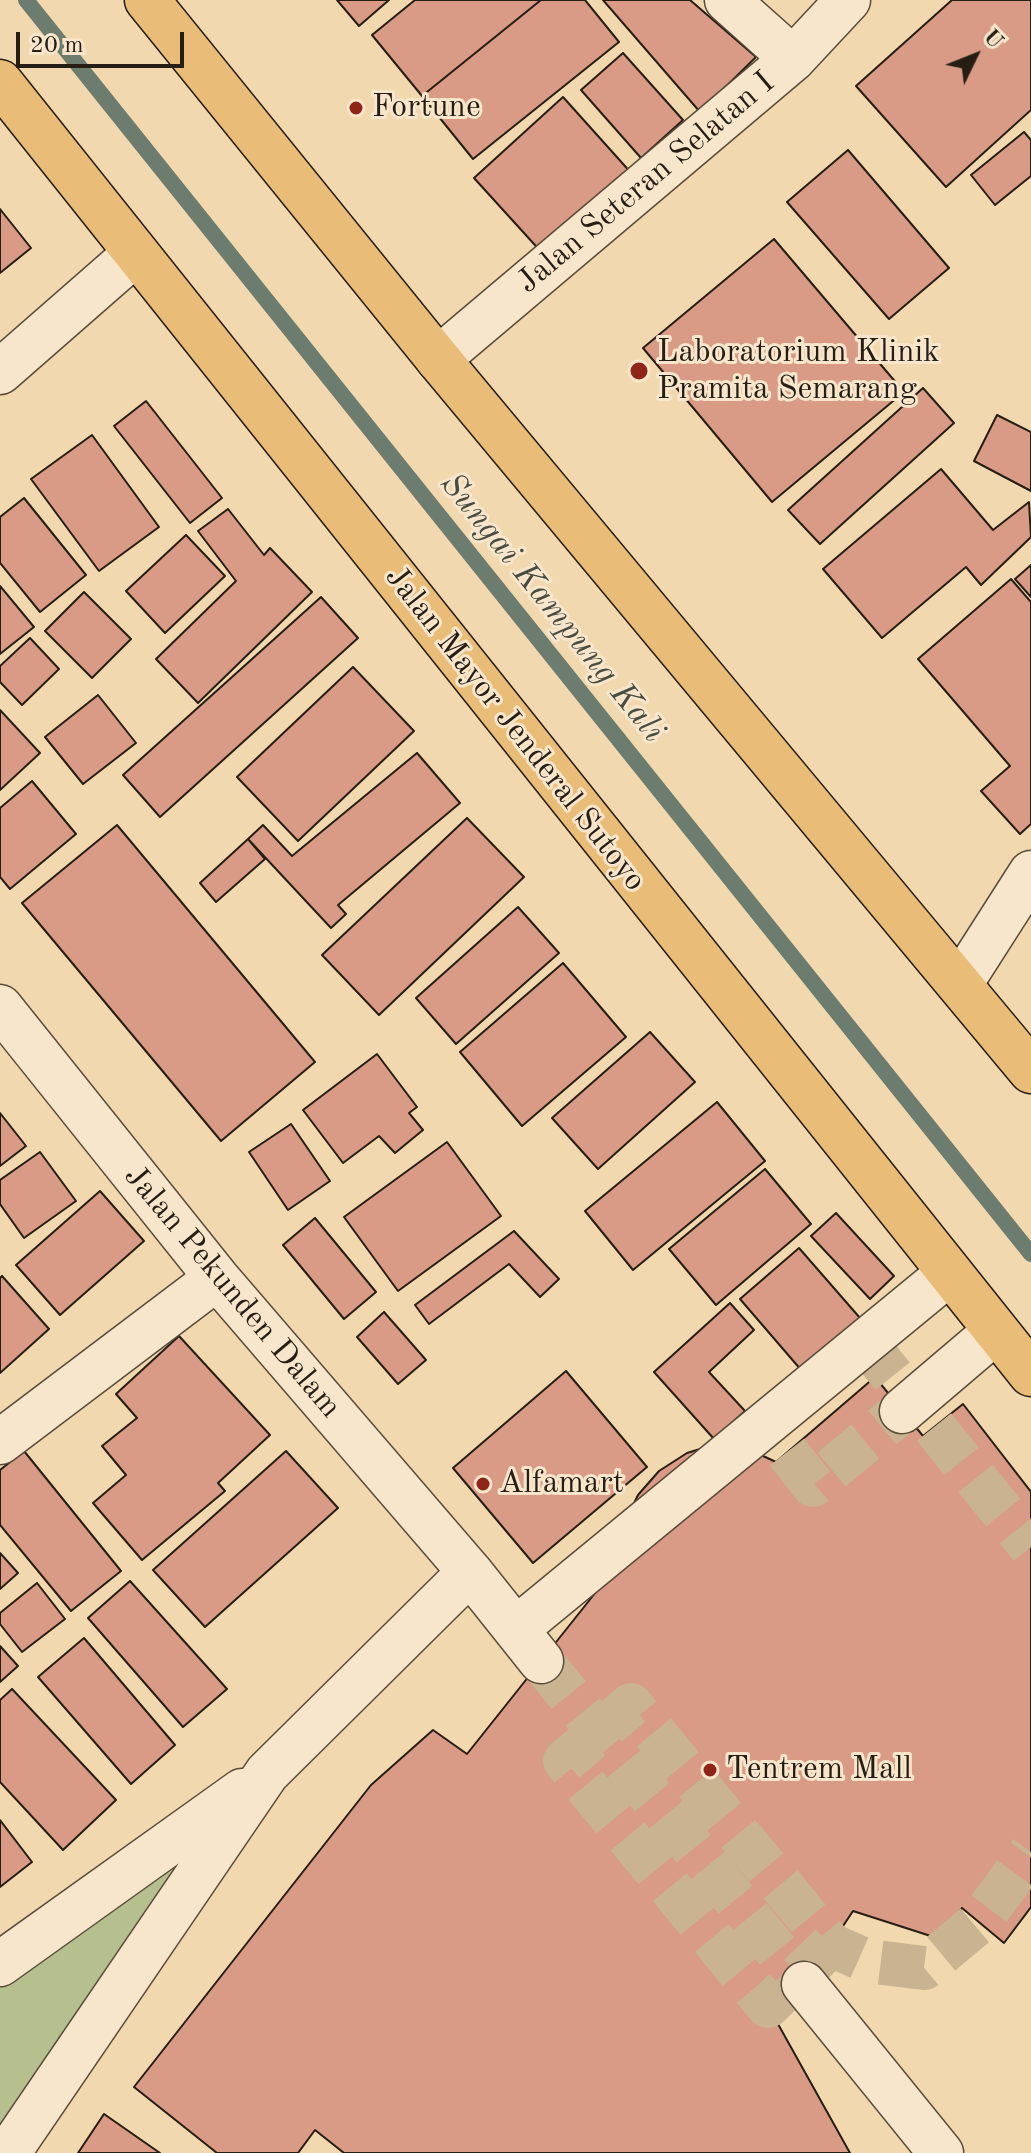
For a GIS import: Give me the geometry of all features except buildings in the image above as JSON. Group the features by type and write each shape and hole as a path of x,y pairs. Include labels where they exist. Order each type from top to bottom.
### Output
{"main road":[{"path":"147,0 438,359 1031,1071"},
{"name":"Jalan Mayor Jenderal Sutoyo","path":"0,82 948,1274 1031,1374"}],"street":[{"path":"727,0 793,59"},
{"name":"Jalan Seteran Selatan I","path":"438,359 793,59 848,0"},
{"path":"0,372 136,253"},
{"path":"960,984 1031,873"},
{"name":"Jalan Pekunden Dalam","path":"0,1007 217,1278 529,1645 776,1439 865,1342 948,1274"},
{"path":"0,1442 217,1278"},
{"path":"917,1413 996,1331"},
{"path":"0,1964 267,1773 470,1572"},
{"path":"8,2153 267,1773"},
{"path":"804,1984 941,2153"}],"green space":[{"path":"211,1827 0,2145 0,1980"}],"waterway":[{"name":"Sungai Kampung Kali","path":"26,0 1031,1254"}],"tunnel":[{"path":"865,1342 914,1403"},
{"path":"787,1452 813,1485 902,1411"},
{"path":"934,1427 1031,1547"},
{"path":"541,1661 804,1984"},
{"path":"831,1945 768,2006 565,1761 631,1705 831,1945 867,1961 924,1968 979,1922 1031,1852"}],"place":[{"name":"Fortune","path":"356,108"},
{"name":"Laboratorium Klinik Pramita Semarang","path":"639,371"},
{"name":"Alfamart","path":"483,1484"},
{"name":"Tentrem Mall","path":"710,1770"}]}
